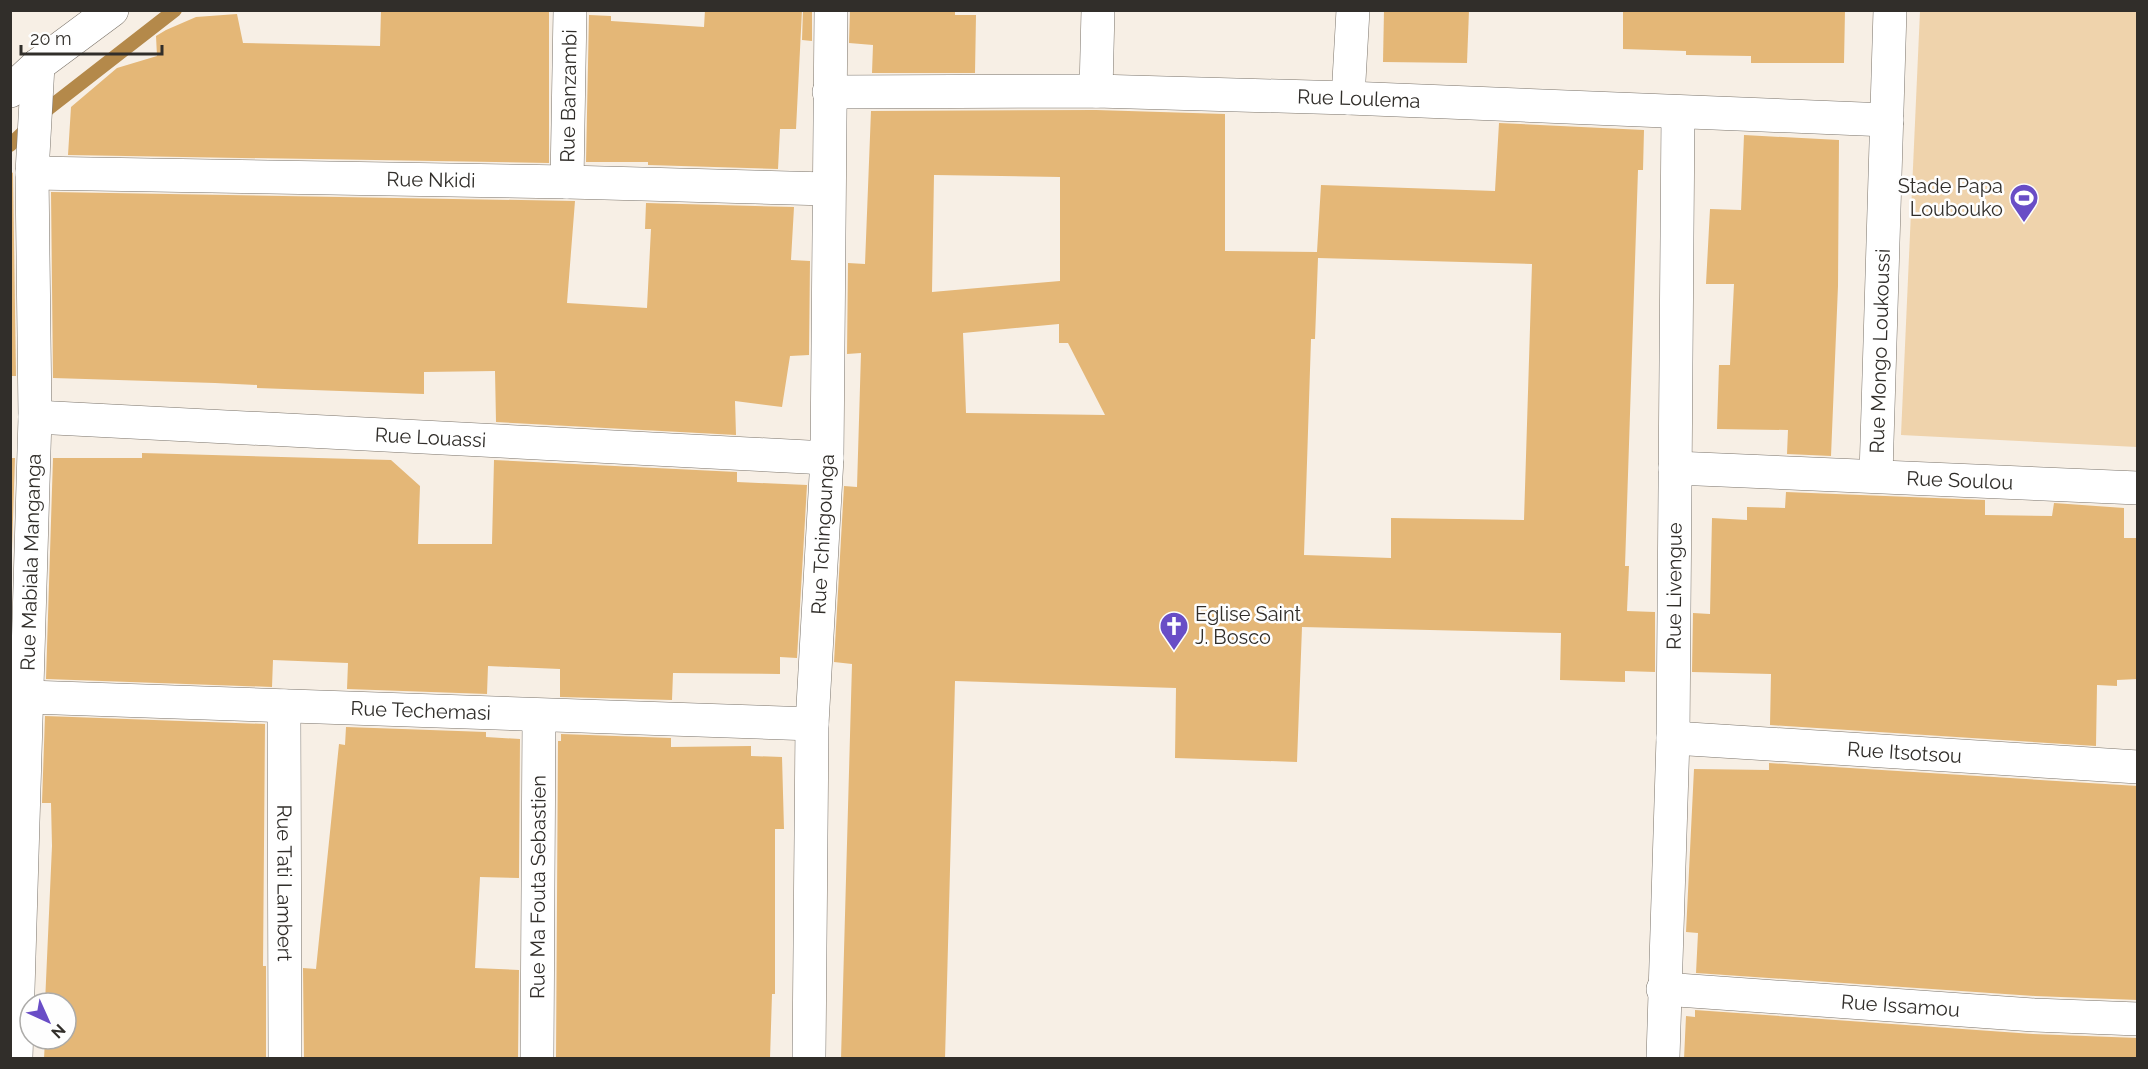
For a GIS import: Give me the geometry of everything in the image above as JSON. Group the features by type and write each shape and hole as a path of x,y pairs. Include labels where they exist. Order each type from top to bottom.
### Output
{"street":[{"path":"10,91 38,64 112,10"},
{"name":"Rue Banzambi","path":"567,182 570,10"},
{"name":"Rue Tchingounga","path":"809,1059 812,724 827,458 831,10"},
{"path":"1096,91 1098,10"},
{"path":"1348,98 1353,10"},
{"name":"Rue Mongo Loukoussi","path":"1876,475 1890,10"},
{"name":"Rue Mabiala Manganga","path":"16,1059 35,417 32,173 38,64"},
{"name":"Rue Loulema","path":"829,92 1096,91 1348,98 1887,120"},
{"name":"Rue Livengue","path":"1664,1059 1664,988 1673,738 1678,112"},
{"name":"Rue Nkidi","path":"32,173 828,189"},
{"name":"Rue Louassi","path":"35,417 827,458"},
{"name":"Rue Soulou","path":"1675,468 2138,488"},
{"name":"Rue Techemasi","path":"28,697 812,724"},
{"name":"Rue Tati Lambert","path":"284,706 285,1059"},
{"name":"Rue Ma Fouta Sebastien","path":"537,1059 539,716"},
{"name":"Rue Itsotsou","path":"1673,738 2138,767"},
{"name":"Rue Issamou","path":"1664,988 2034,1015 2138,1019"}],"shaded area":[{"name":"Stade Papa Loubouko","path":"1920,11 2137,11 2137,447 1901,435"}],"building":[{"path":"381,10 549,10 549,163 68,155 71,107 117,68 157,56 156,36 166,30 196,17 237,14 243,43 380,46"},
{"path":"705,10 802,10 796,129 780,129 778,169 648,165 648,162 586,162 589,15 611,16 611,21 704,27"},
{"path":"803,10 812,10 812,41 802,40"},
{"path":"850,10 955,10 955,15 976,15 975,73 872,73 873,45 849,43"},
{"path":"1384,10 1469,10 1467,63 1383,62"},
{"path":"1623,10 1845,10 1844,63 1751,63 1751,56 1686,55 1686,51 1623,49"},
{"path":"1096,110 1225,114 1225,251 1317,252 1321,185 1495,191 1499,123 1644,130 1643,170 1638,170 1625,566 1629,566 1627,611 1655,612 1655,672 1625,671 1625,682 1560,680 1561,633 1302,627 1297,762 1175,758 1176,688 955,681 945,1059 841,1059 852,664 834,662 844,486 857,487 861,353 847,354 848,263 865,264 871,111","holes":["934,175 1060,177 1060,281 932,292","1318,258 1532,264 1524,520 1391,518 1391,558 1304,555 1311,339 1315,339","1059,324 1059,343 1068,343 1105,415 966,413 963,333"]},
{"path":"1744,135 1839,140 1838,286 1831,456 1787,454 1788,430 1717,429 1719,365 1730,365 1734,284 1706,284 1710,209 1741,210"},
{"path":"10,171 13,173 16,376 10,376"},
{"path":"51,192 575,201 567,303 647,308 651,229 645,229 646,203 794,207 791,260 810,261 809,355 790,356 782,407 735,401 736,435 496,422 495,371 424,372 424,394 257,388 257,385 215,383 53,378"},
{"path":"142,453 391,460 420,486 418,544 492,544 494,460 737,472 737,482 807,485 797,658 780,657 780,674 673,673 672,700 560,697 560,669 488,666 487,694 347,689 348,663 273,660 272,687 46,679 53,458 142,458"},
{"path":"10,458 15,458 10,611"},
{"path":"1786,492 1985,500 1985,515 2052,516 2054,503 2124,508 2124,538 2138,538 2138,679 2117,680 2117,686 2097,685 2096,746 1770,725 1771,674 1692,672 1693,613 1710,614 1712,518 1747,520 1747,507 1785,508"},
{"path":"45,716 265,724 263,966 266,966 266,1058 44,1059 44,1051 78,1051 78,991 46,991 52,846 51,803 42,803"},
{"path":"346,727 486,732 486,737 520,739 519,878 480,877 475,968 519,970 518,1059 304,1058 303,968 316,969 339,744 345,745"},
{"path":"561,734 671,738 671,747 751,746 751,756 782,757 784,829 775,829 775,994 772,994 770,1059 556,1059 558,741 561,741"},
{"path":"1769,763 2138,786 2138,1000 2035,996 1696,973 1698,933 1686,932 1694,769 1769,770"},
{"path":"1695,1010 2033,1034 2138,1038 2138,1059 1684,1059 1686,1016 1695,1017"}],"waterway":[{"path":"10,145 49,108 175,10"}],"place":[{"name":"Stade Papa Loubouko","path":"2024,224"},
{"name":"Eglise Saint J. Bosco","path":"1174,652"}]}
